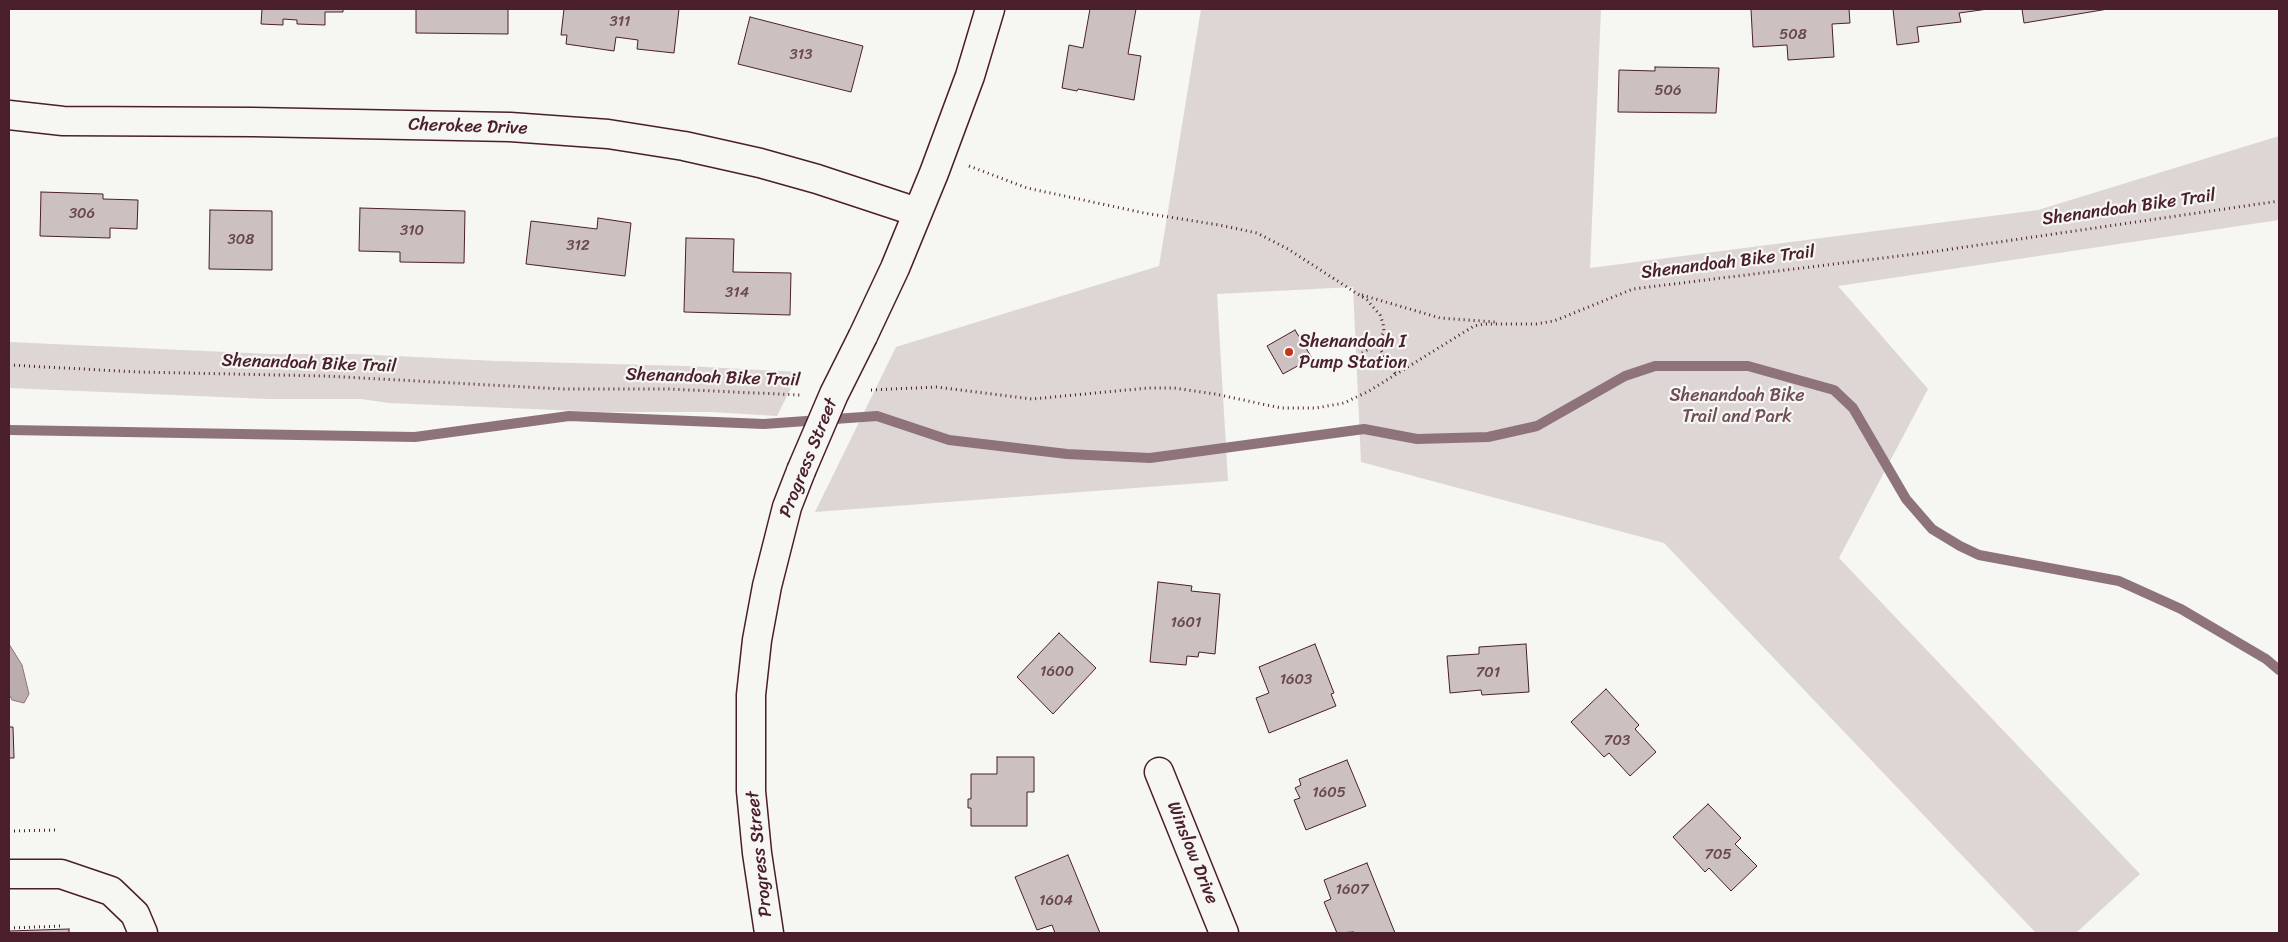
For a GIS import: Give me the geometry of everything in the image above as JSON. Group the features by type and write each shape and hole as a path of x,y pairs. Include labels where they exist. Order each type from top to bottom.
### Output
{"street":[{"name":"Progress Street","path":"769,933 757,853 752,791 751,695 757,640 767,586 787,507 834,394 895,268 970,76 990,9"},
{"name":"Cherokee Drive","path":"9,115 63,122 253,122 510,127 608,134 684,146 760,163 817,179 917,212"},
{"name":"Winslow Drive","path":"1159,772 1224,933"},
{"path":"9,874 61,874 111,891 135,914 143,933"}],"path":[{"path":"941,154 1027,188 1135,211 1257,233 1288,249 1367,300 1380,315 1384,332 1377,344 1362,352"},
{"name":"Shenandoah Bike Trail","path":"863,390 936,387 1032,399 1148,388 1174,388 1215,394 1281,408 1306,409 1344,402 1369,391 1474,326 1484,324 1536,324 1554,321 1617,294 1649,285 1685,283 1931,252 2279,201"},
{"path":"1348,287 1362,295 1440,318 1514,324"},
{"path":"1377,344 1396,375"},
{"name":"Shenandoah Bike Trail","path":"9,364 129,372 325,376 563,389 697,390 736,394 804,395"},
{"path":"9,831 58,830"},
{"path":"9,928 62,926"}],"green space":[{"name":"Shenandoah Bike Trail and Park","path":"1201,9 1601,9 1590,268 2038,210 2279,136 2279,220 1838,286 1928,389 1839,558 2140,874 2076,933 2036,933 1664,543 1361,462 1353,287 1217,294 1228,481 815,512 896,347 1159,266"},
{"path":"9,342 270,354 355,354 799,372 777,416 711,412 603,412 389,403 361,399 268,399 9,388"}],"shaded area":[{"path":"9,644 22,665 29,694 24,703 12,700 9,694"}],"building":[{"path":"262,9 343,9 343,12 325,12 325,25 297,24 297,20 283,19 283,25 261,24"},
{"path":"416,9 508,9 508,34 416,33"},
{"path":"564,9 679,9 674,53 637,49 638,40 616,37 614,51 566,44 567,35 561,35"},
{"path":"1090,9 1136,9 1128,54 1141,56 1134,100 1078,89 1077,91 1062,88 1069,45 1083,48"},
{"path":"1751,9 1849,9 1850,23 1832,24 1834,57 1788,60 1787,45 1753,47"},
{"path":"1893,9 1988,9 1959,13 1961,22 1917,27 1919,42 1897,45"},
{"path":"2022,9 2108,9 2024,23"},
{"path":"750,17 863,46 851,92 738,64"},
{"path":"1655,67 1719,68 1716,113 1618,112 1619,70 1655,71"},
{"path":"41,192 103,194 103,199 138,200 137,229 110,228 110,238 40,236"},
{"path":"360,208 465,211 464,263 400,262 400,252 359,251"},
{"path":"210,210 272,211 272,270 209,269"},
{"path":"598,218 631,223 625,276 526,264 531,221 597,229"},
{"path":"686,238 734,239 733,272 791,273 790,315 684,312"},
{"name":"Shenandoah I Pump Station","path":"1295,330 1312,358 1283,374 1267,346"},
{"path":"1158,582 1192,586 1191,591 1220,594 1215,654 1199,652 1198,657 1187,656 1186,665 1150,662"},
{"path":"1059,633 1096,668 1053,714 1017,677"},
{"path":"1315,644 1334,693 1331,694 1336,706 1269,733 1256,698 1269,693 1259,667"},
{"path":"1526,644 1529,692 1482,695 1481,690 1450,693 1447,656 1479,654 1479,647"},
{"path":"1606,689 1639,725 1635,729 1656,752 1630,776 1609,753 1604,757 1571,722"},
{"path":"9,727 13,727 14,758 9,758"},
{"path":"997,757 1034,757 1034,792 1027,792 1027,826 971,826 971,808 968,808 968,799 971,799 971,774 997,774"},
{"path":"1347,760 1366,806 1306,830 1294,800 1300,798 1295,788 1301,785 1299,779"},
{"path":"1708,804 1741,838 1735,844 1757,866 1731,891 1709,868 1705,872 1673,837"},
{"path":"1068,855 1100,933 1055,933 1052,925 1037,930 1015,877"},
{"path":"1367,863 1395,933 1337,933 1324,902 1331,899 1324,880"},
{"path":"69,929 69,933 9,933 9,931"}],"waterway":[{"path":"9,430 415,437 569,416 764,424 877,416 949,440 1067,454 1150,458 1364,429 1417,439 1488,437 1537,426 1625,376 1655,366 1748,366 1834,390 1853,408 1906,499 1932,529 1960,546 1979,555 2119,581 2181,609 2266,659 2279,670"}],"place":[{"name":"Shenandoah I Pump Station","path":"1289,352"}]}
